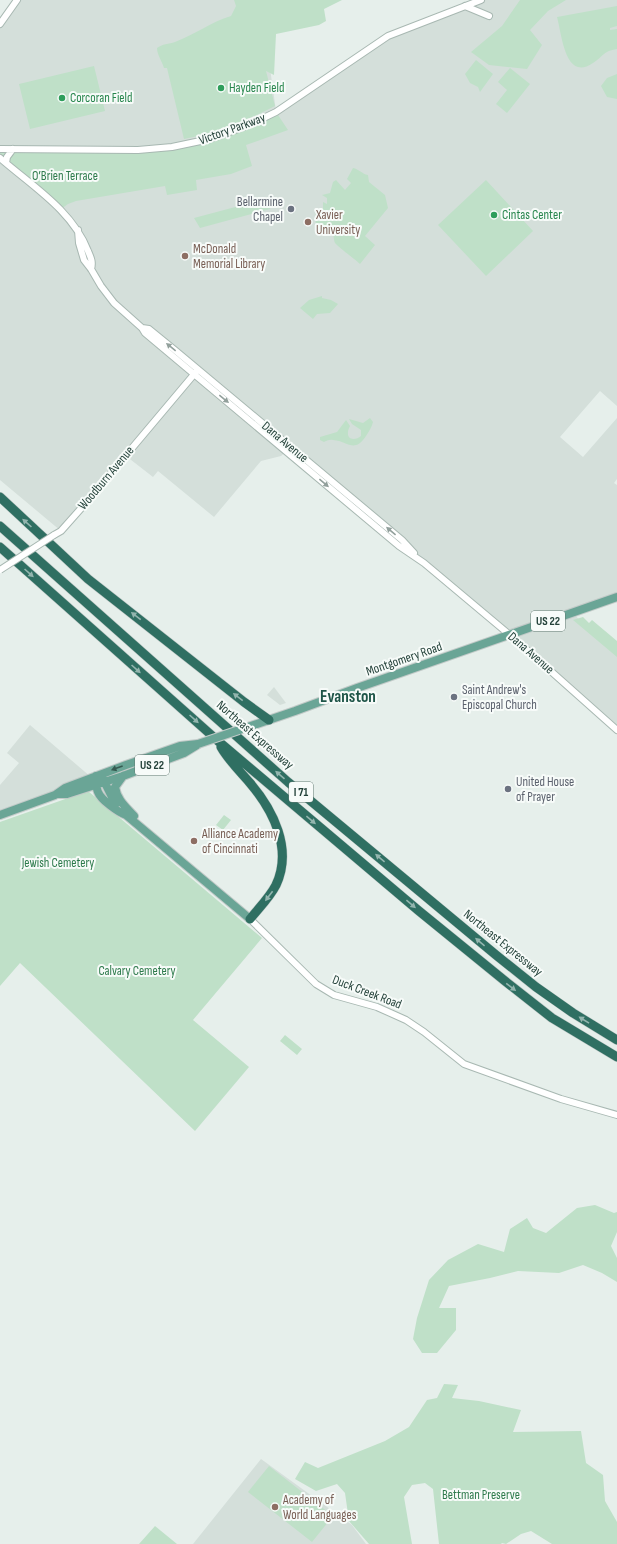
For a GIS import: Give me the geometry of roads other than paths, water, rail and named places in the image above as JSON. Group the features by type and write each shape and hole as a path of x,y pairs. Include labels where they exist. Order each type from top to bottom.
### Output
{"highway":[{"path":"0,497 88,579 269,720"},
{"name":"Northeast Expressway","path":"0,526 288,782 536,987 573,1013 617,1040"},
{"name":"I 71","path":"0,547 218,741 504,982 552,1018 617,1056"},
{"path":"218,741 229,760 250,783 269,808 274,818 280,840 282,858 279,878 272,892 250,919"}],"main road":[{"name":"Montgomery Road","path":"0,815 55,795 65,788 99,779 180,746 198,744 269,720 617,597"},
{"name":"Montgomery Road","path":"99,779 123,776 184,754 198,744"},
{"path":"123,776 115,787 117,795 144,830"},
{"name":"Duck Creek Road","path":"99,779 126,815 250,919"}],"street":[{"path":"0,24 17,0"},
{"name":"Victory Parkway","path":"0,149 138,150 172,147 210,138 249,125 276,112 388,36 481,0"},
{"path":"464,6 489,16"},
{"path":"6,163 7,157 13,149"},
{"name":"Dana Avenue","path":"0,158 51,199 61,209 78,230 79,243 84,260 101,286 111,299 142,328 144,333 196,372 402,540 424,563 510,635 617,730"},
{"name":"Woodburn Avenue","path":"0,570 61,531 196,372"},
{"name":"Duck Creek Road","path":"250,919 316,984 334,995 377,1007 406,1020 420,1029 464,1064 561,1098 617,1115"}],"place":[{"name":"Hayden Field","path":"221,88"},
{"name":"Corcoran Field","path":"62,98"},
{"name":"Bellarmine Chapel","path":"291,209"},
{"name":"Cintas Center","path":"494,215"},
{"name":"Xavier University","path":"308,222"},
{"name":"McDonald Memorial Library","path":"185,256"},
{"name":"Saint Andrew's Episcopal Church","path":"454,697"},
{"name":"United House of Prayer","path":"508,789"},
{"name":"Alliance Academy of Cincinnati","path":"194,841"},
{"name":"Academy of World Languages","path":"275,1507"}],"district":[{"name":"Evanston","path":"348,697"}],"park label":[{"name":"O’Brien Terrace","path":"65,176"},
{"name":"Jewish Cemetery","path":"58,863"},
{"name":"Calvary Cemetery","path":"137,971"},
{"name":"Bettman Preserve","path":"481,1495"}]}
